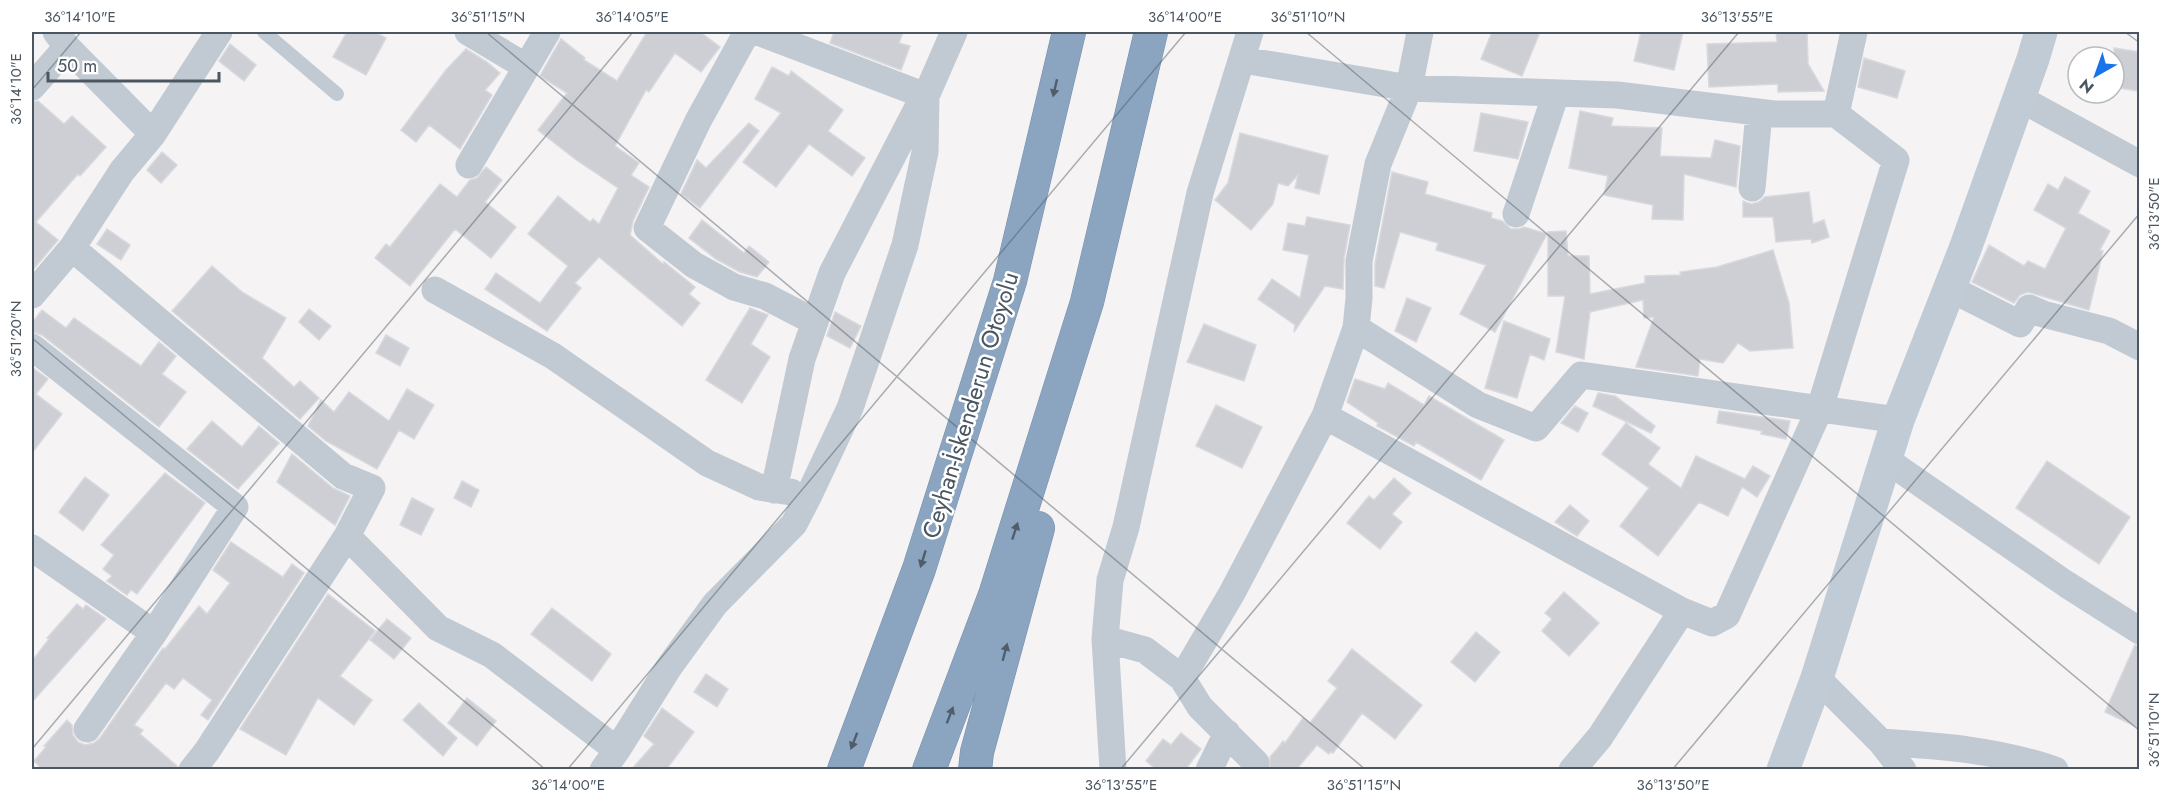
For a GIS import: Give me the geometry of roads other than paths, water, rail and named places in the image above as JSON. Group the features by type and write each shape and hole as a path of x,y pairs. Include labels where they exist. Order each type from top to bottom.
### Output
{"highway":[{"name":"Ceyhan-İskenderun Otoyolu","path":"844,770 920,569 1010,281 1069,32"},
{"path":"929,770 995,596 1087,302 1151,32"},
{"path":"975,770 977,752 1100,300 1151,32"}],"street":[{"path":"34,285 72,248 122,171 153,134 219,32"},
{"path":"468,32 525,66"},
{"path":"469,165 547,32"},
{"path":"747,32 698,121 647,228 694,265 734,287 765,296 815,322"},
{"path":"758,32 926,96"},
{"path":"774,490 802,359 832,273 917,109 926,96 954,32"},
{"path":"1113,770 1105,639 1110,580 1126,527 1200,193 1250,32"},
{"path":"1182,678 1232,593 1325,416 1356,328 1359,261 1378,164 1409,88 1420,32"},
{"path":"1836,114 1854,32"},
{"path":"1783,770 1817,678 1898,420 1949,288 2041,32"},
{"path":"32,87 62,39 153,134"},
{"path":"1243,60 1409,88 1617,95 1759,113 1836,114 1896,159 1820,408 1727,615 1712,623 1682,611 1325,416"},
{"path":"1516,214 1557,93"},
{"path":"347,536 438,628 492,654 610,760 669,667 715,603 795,524 809,495 850,408 905,245 926,152 926,96"},
{"path":"2019,98 2139,164"},
{"path":"1752,188 1759,113"},
{"path":"72,248 344,476 372,488 347,536 207,751 192,770"},
{"path":"1949,288 2020,324 2029,308 2043,314 2109,331 2139,347"},
{"path":"435,290 553,356 707,463 759,488 809,495"},
{"path":"1356,328 1478,405 1536,428 1581,375 1898,420"},
{"path":"32,347 235,507 154,633 87,729"},
{"path":"1885,459 2066,584 2139,631"},
{"path":"32,548 154,633"},
{"path":"1572,770 1600,737 1682,611"},
{"path":"1105,639 1145,650 1182,678 1200,707 1256,763"},
{"path":"1817,678 1881,742 1903,770"},
{"path":"1209,770 1227,734"},
{"path":"1881,742 1972,749 2029,760 2055,770"}],"lane":[{"path":"264,32 337,94"}]}
